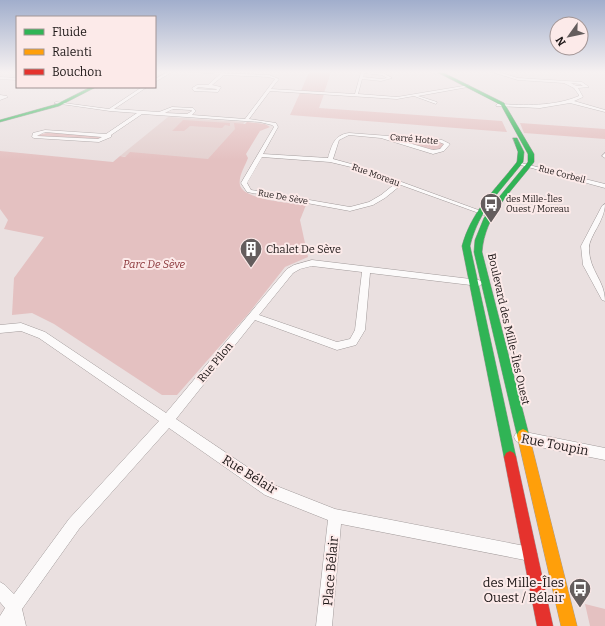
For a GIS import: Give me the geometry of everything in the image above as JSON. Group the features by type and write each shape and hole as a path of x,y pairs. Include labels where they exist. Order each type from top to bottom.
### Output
{"street":[{"path":"58,104 63,101"},
{"path":"0,119 64,101"},
{"path":"110,110 124,101"},
{"path":"246,120 260,101"},
{"path":"431,101 436,103"},
{"path":"494,101 501,105 550,107 572,102 605,111"},
{"name":"Rue De Sève","path":"58,104 110,110 269,122 274,124 276,127 244,183 249,191 350,209 362,209 377,201 400,184"},
{"path":"501,105 521,150 522,157 519,163 478,211 467,241 467,255 544,626"},
{"path":"501,105 531,154 531,160 528,165"},
{"name":"Rue De Sève","path":"160,114 172,108 193,109 194,111 188,116"},
{"path":"109,136 45,131 35,134 34,137 92,142 99,141 109,136 142,112"},
{"name":"Carré Hotte","path":"330,160 338,138 343,134 380,136 440,141 447,144 442,150 433,152 380,136"},
{"name":"Rue Moreau","path":"259,155 330,160 353,166 489,215"},
{"name":"Rue Corbeil","path":"519,163 605,186"},
{"name":"Boulevard des Mille-Îles Ouest","path":"528,165 489,215 482,229 478,243 479,256 569,626"},
{"path":"605,206 603,218 585,246 587,265 601,284 605,298"},
{"name":"Rue Pilon","path":"3,626 14,607 74,524 168,420 290,271 312,262 486,284"},
{"path":"253,316 337,346 354,342 360,330 366,269"},
{"name":"Rue Bélair","path":"0,329 15,326 28,328 42,335 270,490 334,516 530,554 553,560"},
{"name":"Rue Toupin","path":"505,434 605,454"},
{"name":"Place Bélair","path":"324,626 334,516"},
{"path":"0,590 14,607 18,626"}],"shaded area":[{"path":"168,117 245,122 203,165 120,156"}],"green space":[{"path":"296,101 321,101 319,108 502,121 507,132 290,115"},
{"path":"183,120 230,123 230,126 225,125 222,128 190,126 184,131 172,131"},
{"name":"Parc De Sève","path":"247,122 265,124 270,127 260,131 246,154 248,158 241,175 240,185 243,190 259,197 280,202 306,205 300,220 308,257 285,267 249,313 177,395 162,395 54,324 32,313 12,315 14,278 44,237 4,229 8,220 0,209 0,151 113,162 120,156 125,157 130,152 208,159 235,129 234,123 245,124"},
{"path":"520,123 605,129 605,139 524,133"},
{"path":"52,132 101,137 99,140 37,136"},
{"path":"380,136 440,141 447,144 438,152"},
{"path":"585,604 605,609 605,626 590,626"}],"traffic: fast":[{"path":"0,121 58,105 66,101"},
{"path":"497,101 503,104 531,154 531,162 487,218 479,240 478,252 523,435"},
{"path":"510,457 466,246 474,221 488,201 520,162 521,152 515,139"}],"traffic: slow":[{"path":"523,435 569,626"}],"traffic: jam":[{"path":"510,457 545,626"}],"place":[{"name":"des Mille-Îles Ouest / Moreau","path":"491,224"},
{"name":"Chalet De Sève","path":"251,268"},
{"name":"des Mille-Îles Ouest / Bélair","path":"580,608"}]}
